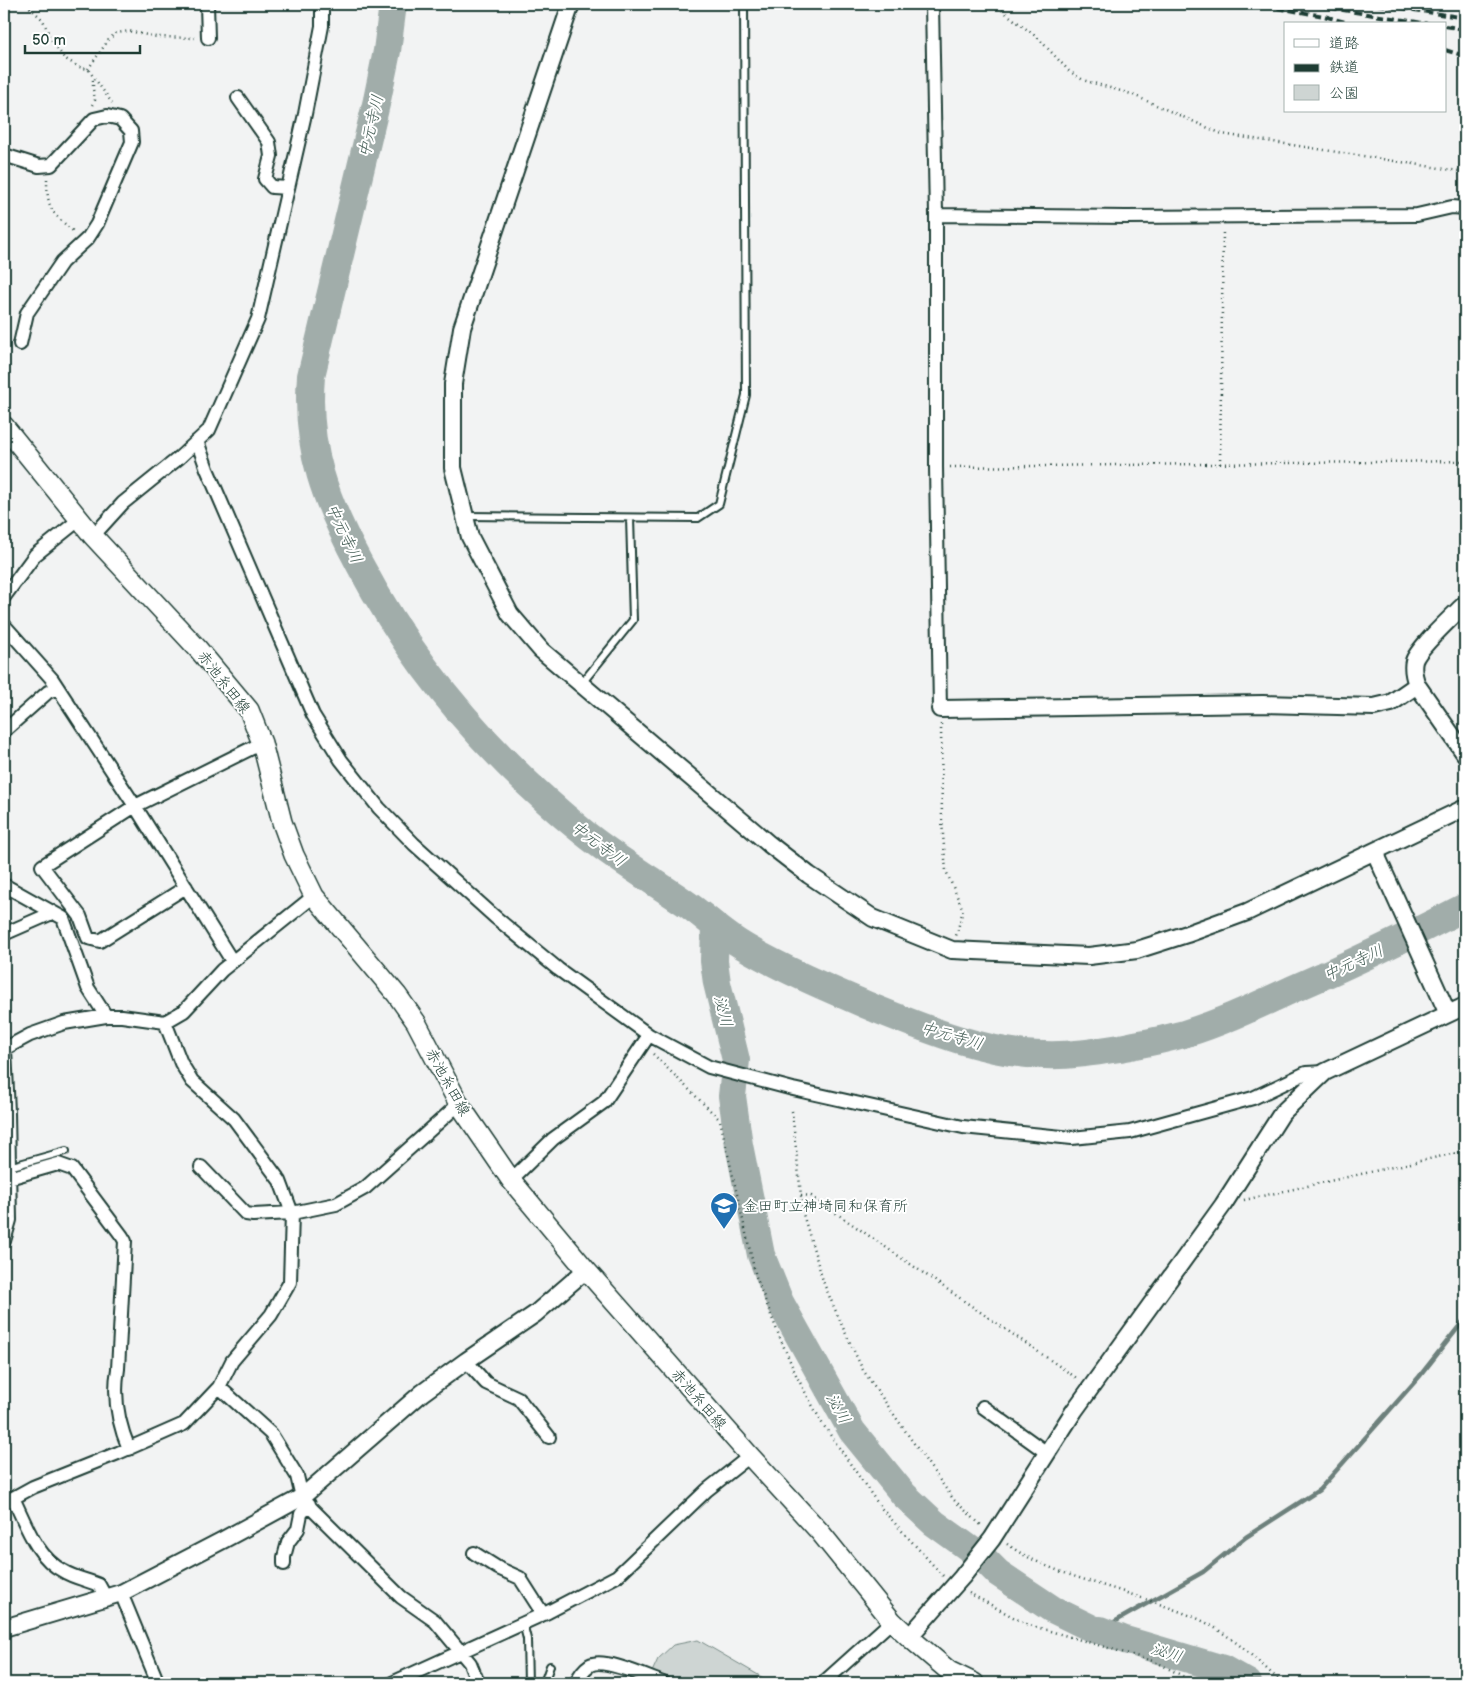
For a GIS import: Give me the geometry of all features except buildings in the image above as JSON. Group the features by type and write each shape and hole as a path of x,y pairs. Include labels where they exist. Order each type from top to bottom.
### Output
{"main road":[{"name":"赤池糸田線","path":"4,426 93,536 211,664 248,710 262,743 282,822 294,855 314,896 397,995 416,1022 459,1104 511,1180 586,1270 750,1456 820,1532 892,1621 949,1671 974,1683"}],"street":[{"path":"207,4 208,38"},
{"path":"93,536 123,503 180,457 209,430 258,319 305,114 320,36 322,4"},
{"path":"932,4 936,215 936,467 940,710 1262,704 1374,708 1391,703 1417,685"},
{"path":"570,6 462,328 453,384 453,468 470,537 510,614 541,650 768,844 809,876 873,918 952,950 1089,956 1137,950 1246,912 1377,855 1465,808"},
{"path":"238,98 269,142 271,156 265,179 272,187 288,188"},
{"path":"4,155 39,166 51,165 94,119 107,116 120,119 130,131 132,142 97,224 84,242 62,262 27,313 20,344"},
{"path":"936,215 1417,215 1452,207 1465,208"},
{"path":"197,441 207,469 313,715 341,760 379,808 414,844 495,917 646,1040 709,1067 793,1089 963,1127 1072,1138 1130,1132 1253,1098 1306,1073 1325,1072"},
{"path":"4,597 35,555 80,519"},
{"path":"1465,604 1421,650 1414,660 1413,672 1417,685 1465,754"},
{"path":"4,624 52,679 135,806 232,961"},
{"path":"4,731 48,692 58,688"},
{"path":"186,887 100,941 88,938 80,916 42,866 135,806 262,743"},
{"path":"1377,855 1445,1009"},
{"path":"4,885 63,918 88,988 106,1016"},
{"path":"4,1241 10,1220 4,1049 30,1035 64,1023 106,1016 122,1016 165,1022 184,1011 232,961 314,896"},
{"path":"4,934 52,913"},
{"path":"909,1637 958,1582 994,1537 1091,1388 1223,1205 1282,1113 1325,1072 1445,1009 1465,1006"},
{"path":"144,1683 156,1679 114,1596 99,1585 64,1572 47,1561 8,1500 33,1487 129,1449 184,1424 219,1386 232,1361 271,1315 290,1282 292,1213 280,1181 234,1119 192,1081 181,1062 165,1022"},
{"path":"511,1180 553,1139 604,1102 646,1040"},
{"path":"200,1167 246,1214 292,1213 336,1204 365,1188 459,1104"},
{"path":"9,1173 58,1164 72,1169 125,1241 119,1352 115,1387 123,1435 129,1449"},
{"path":"4,1628 114,1596 223,1540 305,1501 422,1393 535,1314 586,1270"},
{"path":"466,1361 486,1383 518,1398 549,1437"},
{"path":"219,1386 271,1434 297,1476 305,1501 395,1592 435,1621 470,1663 478,1683"},
{"path":"983,1407 1047,1453"},
{"path":"392,1683 543,1614 617,1576 706,1490 750,1456"},
{"path":"284,1564 288,1542 298,1529 305,1501"},
{"path":"474,1553 498,1568 520,1578 543,1614"},
{"path":"823,1683 892,1621"},
{"path":"576,1683 580,1675 591,1664 602,1663 663,1683"}],"lane":[{"path":"465,516 698,518 719,504 746,395 744,4"},
{"path":"581,684 633,620 630,518"},
{"path":"9,1173 66,1152"},
{"path":"523,1623 527,1639 528,1683"},
{"path":"544,1683 550,1666"}],"path":[{"path":"26,4 43,20 51,39 64,58 79,67 88,69 113,105 112,117"},
{"path":"994,4 1038,38 1069,70 1083,80 1131,94 1222,134 1465,172"},
{"path":"88,69 110,38 117,33 130,31 156,37 208,38"},
{"path":"47,166 47,198 50,208 84,242"},
{"path":"1220,464 1224,216"},
{"path":"936,467 1465,461"},
{"path":"940,710 942,822 946,872 963,910 952,950"},
{"path":"646,1040 720,1120 756,1277 780,1338 794,1370 822,1423 881,1508 972,1594 1026,1624 1156,1662 1196,1683"},
{"path":"792,1111 803,1214 824,1284 863,1370 954,1500 994,1537 1020,1553 1058,1571 1196,1618 1218,1630 1258,1661 1282,1683"},
{"path":"1223,1205 1465,1151"},
{"path":"801,1195 811,1196 1091,1388"}],"green space":[{"path":"698,1640 772,1683 647,1683 658,1659 673,1645"}],"waterway":[{"name":"中元寺川","path":"393,4 387,51 377,100 311,376 311,427 320,474 337,519 360,565 405,640 431,676 458,710 518,774 583,832 620,860 692,907 737,942 761,956 809,980 937,1033 980,1046 1023,1054 1063,1055 1101,1051 1162,1040 1200,1029 1336,970 1465,907"},
{"name":"泌川","path":"715,926 714,961 717,983 736,1060 732,1096 739,1145 761,1255 780,1302 852,1431 904,1495 934,1523 984,1559 998,1573 1052,1609 1095,1630 1223,1669 1248,1683"},
{"path":"1100,1630 1203,1572 1246,1537 1319,1490 1419,1377 1465,1319"}],"railway":[{"path":"1254,4 1324,16 1345,22"},
{"path":"1306,4 1417,22"},
{"path":"1377,4 1465,18"},
{"path":"1446,26 1465,29"},
{"path":"1446,50 1465,56"}],"place":[{"name":"金田町立神埼同和保育所","path":"724,1230"}]}
